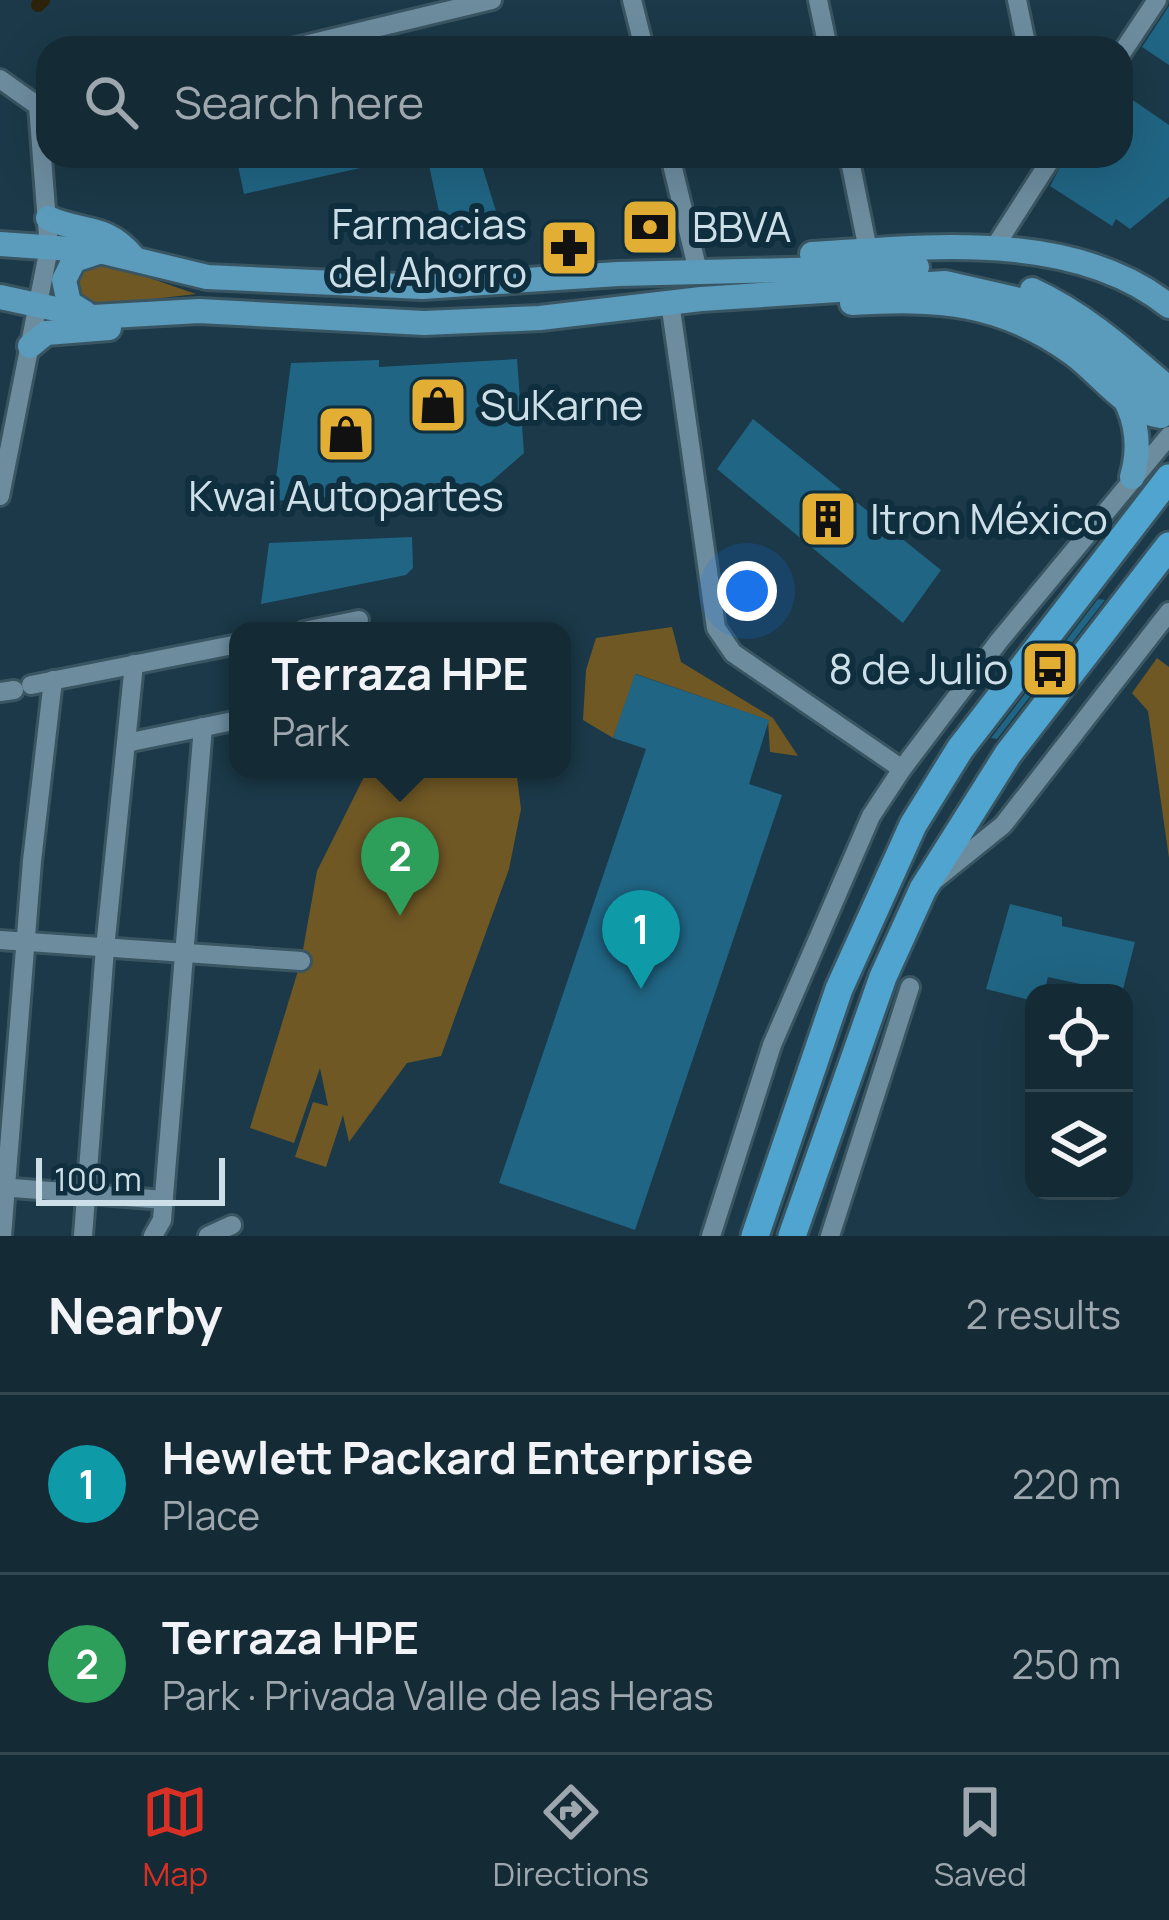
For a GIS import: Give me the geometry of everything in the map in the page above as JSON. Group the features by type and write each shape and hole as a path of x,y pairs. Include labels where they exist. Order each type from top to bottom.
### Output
{"highway":[{"path":"752,1236 839,989 913,825 960,749 1169,478"},
{"path":"796,1236 800,1207 883,976 923,890 1008,754 1169,546"}],"main road":[{"path":"48,218 68,228 101,231 121,241 135,259"},
{"path":"0,244 100,251 207,277 422,287 651,273 946,267 987,274 1068,306 1104,331 1166,401"},
{"path":"651,273 696,263 868,250 943,245 994,248 1076,263 1115,276 1169,306"},
{"path":"93,317 69,303 64,280 74,260 100,251"},
{"path":"663,308 701,299 907,283 983,290 1016,299 1056,320 1166,401"},
{"path":"0,297 93,317 199,311 424,323 916,299 976,306 1043,334 1150,414 1166,401"},
{"path":"30,346 46,333 108,328 126,318"},
{"path":"1124,398 1137,444 1132,477"}],"street":[{"path":"338,36 492,0"},
{"path":"632,0 641,36"},
{"path":"818,0 825,36"},
{"path":"1017,0 1024,36"},
{"path":"1133,36 1156,0"},
{"path":"0,79 36,101"},
{"path":"0,496 5,441 49,248 46,168"},
{"path":"673,168 696,263"},
{"path":"851,168 868,250"},
{"path":"994,248 1044,168"},
{"path":"663,308 716,628 733,653 902,769"},
{"path":"711,1236 772,1045 853,853 902,769 1169,436"},
{"path":"923,890 1003,825 1169,612"},
{"path":"349,622 359,620"},
{"path":"15,689 229,646"},
{"path":"83,1236 104,948 134,664"},
{"path":"2,1236 53,680"},
{"path":"125,743 229,722"},
{"path":"160,1234 203,728"},
{"path":"0,940 301,961"},
{"path":"830,1236 910,987"},
{"path":"4,1188 164,1200"},
{"path":"208,1236 232,1225"}],"shaded area":[{"path":"92,263 106,263 196,294 94,306 78,285"},
{"path":"672,627 681,662 773,718 798,756 770,752 768,720 636,674 613,738 583,720 586,670 596,638"},
{"path":"1157,658 1169,667 1169,858 1148,711 1132,693"},
{"path":"364,778 517,778 521,809 509,869 441,1056 407,1063 349,1142 343,1115 326,1167 295,1157 313,1102 328,1106 320,1068 294,1143 250,1128 301,961 317,871"}],"building":[{"path":"1169,6 1169,65 1142,47"},
{"path":"1133,100 1169,125 1169,197 1130,229 1116,219 1112,226 1050,186 1060,168 1133,168"},
{"path":"239,168 360,168 244,194"},
{"path":"430,168 483,168 499,221 443,230"},
{"name":"BBVA","path":"669,207 673,237 632,247 627,218"},
{"path":"517,359 524,453 486,486 273,501 291,363 379,360 379,367"},
{"name":"Itron México","path":"753,419 941,570 903,623 717,469"},
{"path":"412,537 413,568 406,575 261,604 269,543"},
{"path":"1098,599 1105,600 997,739 991,738"},
{"path":"635,674 769,720 749,784 782,795 635,1230 499,1183 646,749 613,738"},
{"path":"1010,904 1062,917 1062,926 1135,942 1124,984 1080,984 1048,977 1046,984 1025,984 1025,999 986,989"}],"waterway":[{"path":"38,5 43,0"}],"place":[{"name":"BBVA","path":"650,227"},
{"name":"Farmacias del Ahorro","path":"569,248"},
{"name":"SuKarne","path":"438,405"},
{"name":"Kwai Autopartes","path":"346,434"},
{"name":"Itron México","path":"828,519"},
{"name":"8 de Julio","path":"1050,669"},
{"name":"Terraza HPE","path":"400,916"},
{"name":"Hewlett Packard Enterprise","path":"641,989"}]}
